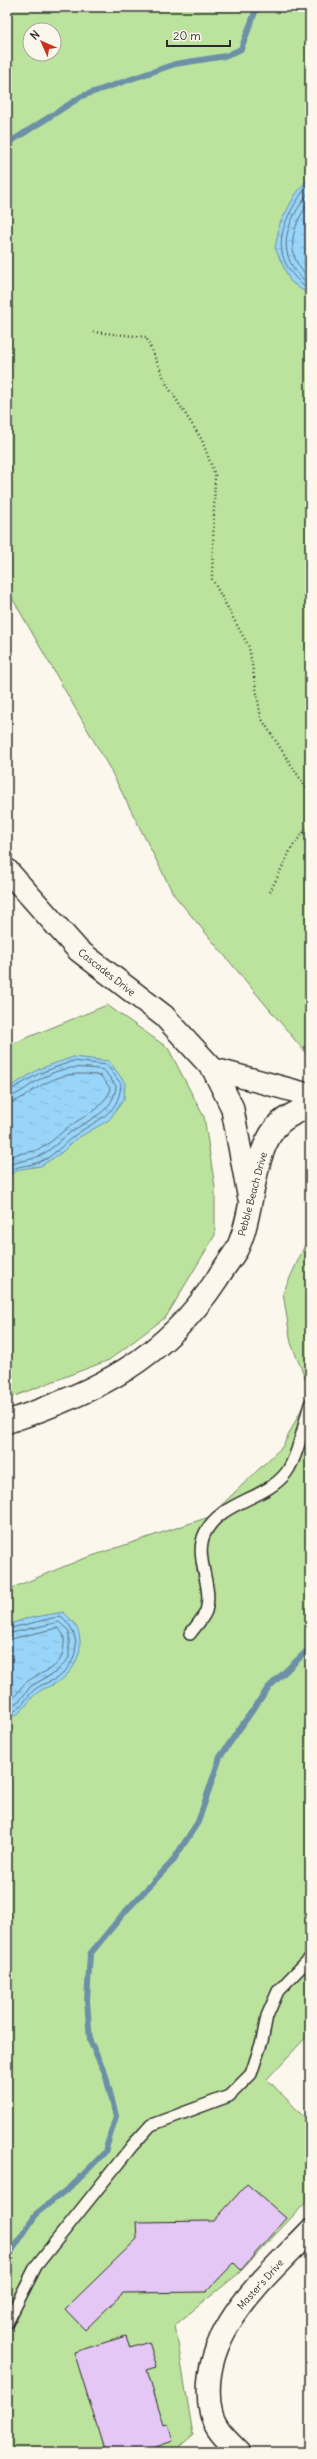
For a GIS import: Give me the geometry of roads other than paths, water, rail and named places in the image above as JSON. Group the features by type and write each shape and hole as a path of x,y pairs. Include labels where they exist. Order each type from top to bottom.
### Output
{"street":[{"name":"Cascades Drive","path":"7,870 78,950 164,1016 213,1068"},
{"path":"213,1068 310,1095"},
{"path":"213,1068 232,1107 251,1208"},
{"name":"Pebble Beach Drive","path":"7,1422 103,1384 150,1354 189,1318 237,1248 251,1208 260,1160 268,1140 281,1122 310,1106"},
{"name":"Master's Drive","path":"239,2452 222,2435 211,2414 209,2382 218,2343 237,2309 310,2231"}],"lane":[{"path":"190,1634 206,1612 208,1594 202,1551 204,1534 219,1515 273,1486 287,1472 310,1404"},
{"path":"7,2323 36,2266 132,2146 151,2125 228,2096 251,2074 262,2041 268,2016 278,1991 310,1958"}],"water":[{"path":"310,176 310,296 290,281 275,248 280,223 295,195"},
{"path":"73,1057 109,1061 125,1083 124,1099 109,1120 76,1139 61,1153 41,1166 21,1169 7,1176 7,1089 39,1069"},
{"path":"63,1612 75,1624 79,1635 80,1650 75,1663 67,1675 61,1680 39,1691 18,1714 7,1718 7,1625 25,1619"}],"waterway":[{"path":"7,144 82,96 175,64 226,56 241,49 257,7"},
{"path":"7,2258 37,2213 76,2182 105,2152 116,2116 105,2073 90,2041 87,2000 90,1954 124,1913 172,1862 198,1822 220,1757 268,1688 310,1648"}]}
